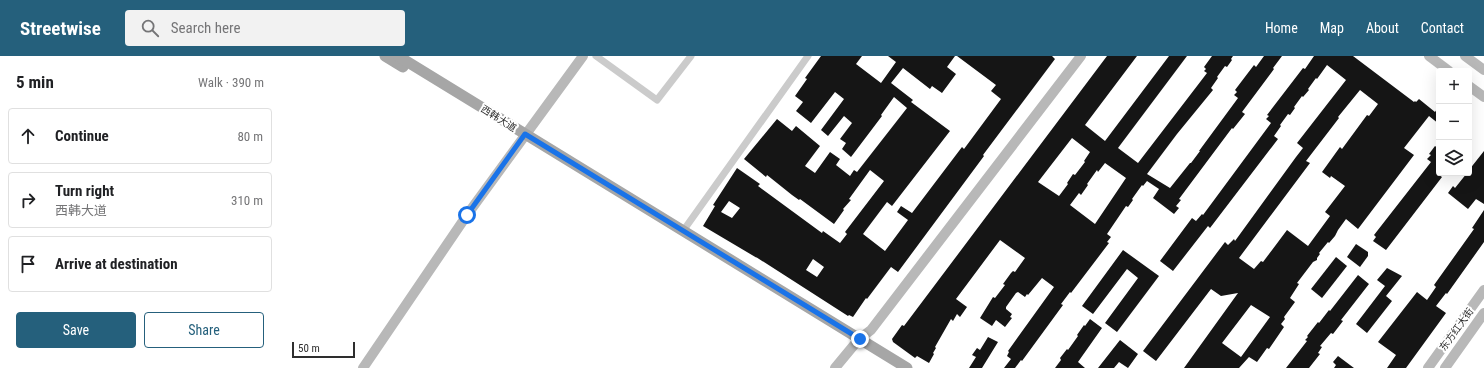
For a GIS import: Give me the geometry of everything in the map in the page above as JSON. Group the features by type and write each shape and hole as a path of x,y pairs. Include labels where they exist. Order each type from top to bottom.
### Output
{"main road":[{"name":"西韩大道","path":"384,56 683,231 857,342 894,368"},
{"name":"西韩大道","path":"398,56 523,137 857,342 907,368"}],"street":[{"path":"363,368 467,215 583,56"},
{"path":"596,56 657,100 691,56"},
{"path":"683,231 808,56"},
{"path":"835,368 857,342 871,330 1081,56"},
{"path":"1429,56 1445,68"},
{"path":"1465,56 1484,70"},
{"path":"1472,88 1484,97"},
{"name":"东方红大街","path":"1428,368 1484,290"},
{"name":"东方红大街","path":"1444,368 1484,313"}],"building":[{"path":"821,56 862,56 856,64 881,83 896,62 888,56 955,56 947,67 956,74 942,93 932,86 930,89 903,68 891,83 913,100 911,102 950,131 892,206 887,202 863,234 885,251 908,220 897,212 901,206 912,213 962,147 964,149 1001,99 991,91 996,85 957,56 1052,56 1055,59 898,272 891,267 853,317 848,316 756,257 757,258 703,226 715,206 713,205 737,168 760,184 758,186 822,233 823,231 840,243 847,234 845,232 884,181 870,170 849,199 851,200 843,209 844,210 834,224 800,199 799,200 792,195 767,175 766,177 744,159 777,119 792,131 796,126 820,146 805,166 815,173 830,152 840,159 836,165 850,176 854,170 857,172 907,108 894,97 881,115 882,116 851,157 842,149 846,143 840,139 852,123 844,116 828,136 821,130 844,99 835,92 811,123 796,111 803,102 795,96 807,79 805,78","holes":["729,201 740,208 732,218 721,212","813,259 824,267 817,277 806,270"]},
{"path":"1107,56 1137,56 1085,125 1105,141 1169,56 1187,56 1118,148 1138,163 1207,73 1204,71 1206,69 1204,67 1212,56 1233,56 1227,67 1225,66 1217,77 1218,78 1211,88 1213,90 1147,174 1170,188 1191,163 1238,98 1234,95 1237,92 1235,90 1254,65 1256,67 1264,56 1282,56 1242,112 1245,114 1233,129 1232,128 1179,199 1181,200 1176,206 1179,208 1174,214 1153,198 1159,189 1147,181 1143,186 1142,185 1128,207 1126,206 1107,234 1111,237 1107,242 1109,243 1071,293 1070,292 1061,304 1063,305 1022,361 1021,360 1015,368 1004,368 1011,359 1007,356 1008,351 1054,287 1042,278 1025,297 1018,292 1016,293 1006,307 1006,309 1012,314 1010,317 1012,318 1005,327 996,320 992,326 980,318 993,297 995,298 1005,285 1003,284 1011,273 1013,271 1015,272 1025,258 1000,240 956,299 967,307 960,317 957,314 953,321 951,319 935,347 934,354 929,363 917,356 915,358 893,342 892,339 902,325 904,326","holes":["1072,138 1090,152 1084,161 1085,162 1075,175 1073,174 1059,196 1038,182","1105,163 1126,178 1095,224 1070,205 1079,193 1081,195 1097,170 1098,172"]},
{"path":"1314,56 1353,56 1414,102 1419,99 1435,112 1436,110 1436,122 1429,116 1404,148 1414,155 1358,229 1346,219 1335,236 1319,253 1320,254 1317,260 1313,262 1297,283 1299,284 1290,298 1295,302 1284,317 1285,319 1281,324 1284,327 1269,349 1267,348 1257,362 1249,357 1239,368 1184,368 1238,293 1221,296 1211,289 1156,361 1143,351 1225,242 1228,245 1234,239 1235,241 1303,148 1297,143 1346,80 1327,65 1308,89 1309,90 1303,97 1302,96 1290,115 1288,114 1280,125 1281,126 1274,136 1278,139 1210,228 1208,226 1173,271 1160,261 1192,218 1196,221 1202,214 1203,215 1271,123 1266,119 1269,116 1267,115 1303,68 1305,69","holes":["1360,90 1378,104 1369,116 1367,115 1342,149 1340,147 1322,172 1330,178 1331,176 1345,186 1325,212 1330,216 1308,246 1287,230 1263,262 1261,261 1254,269 1239,258 1310,163 1306,161","1251,305 1270,317 1241,357 1222,343"]},
{"path":"1435,146 1436,147 1436,176 1442,177 1386,250 1373,241 1376,237 1374,235 1431,162 1427,159 1431,155 1429,154"},
{"path":"1484,151 1484,204 1476,199 1468,209 1448,193 1453,186 1455,188 1465,176 1472,176 1472,166"},
{"path":"1484,210 1484,242 1447,294 1446,293 1436,306 1446,313 1406,368 1387,368 1396,355 1378,342 1417,292 1427,300 1436,287 1434,285 1474,229 1472,228"},
{"path":"1356,244 1368,252 1368,256 1360,267 1347,257"},
{"path":"1123,250 1159,276 1117,332 1105,323 1138,278 1127,269 1093,314 1082,306"},
{"path":"1336,257 1347,266 1322,298 1311,289"},
{"path":"1387,268 1402,276 1386,296 1392,301 1367,333 1356,324 1385,286 1377,280"},
{"path":"1358,275 1369,284 1341,320 1343,321 1333,334 1331,333 1320,346 1322,347 1318,353 1320,354 1309,368 1286,368 1307,341 1305,340 1308,337 1307,336 1329,310 1330,311"},
{"path":"1090,319 1102,328 1078,362 1085,368 1055,368 1061,360 1060,358 1067,349 1068,350 1084,325 1085,326"},
{"path":"988,337 998,342 982,368 969,368 976,357 972,355 977,348 980,350"},
{"path":"1120,340 1138,354 1128,368 1119,362 1114,368 1098,368"},
{"path":"1338,356 1354,368 1334,368 1336,365 1333,362"}],"route":[{"path":"467,215 525,134 860,339"}]}
